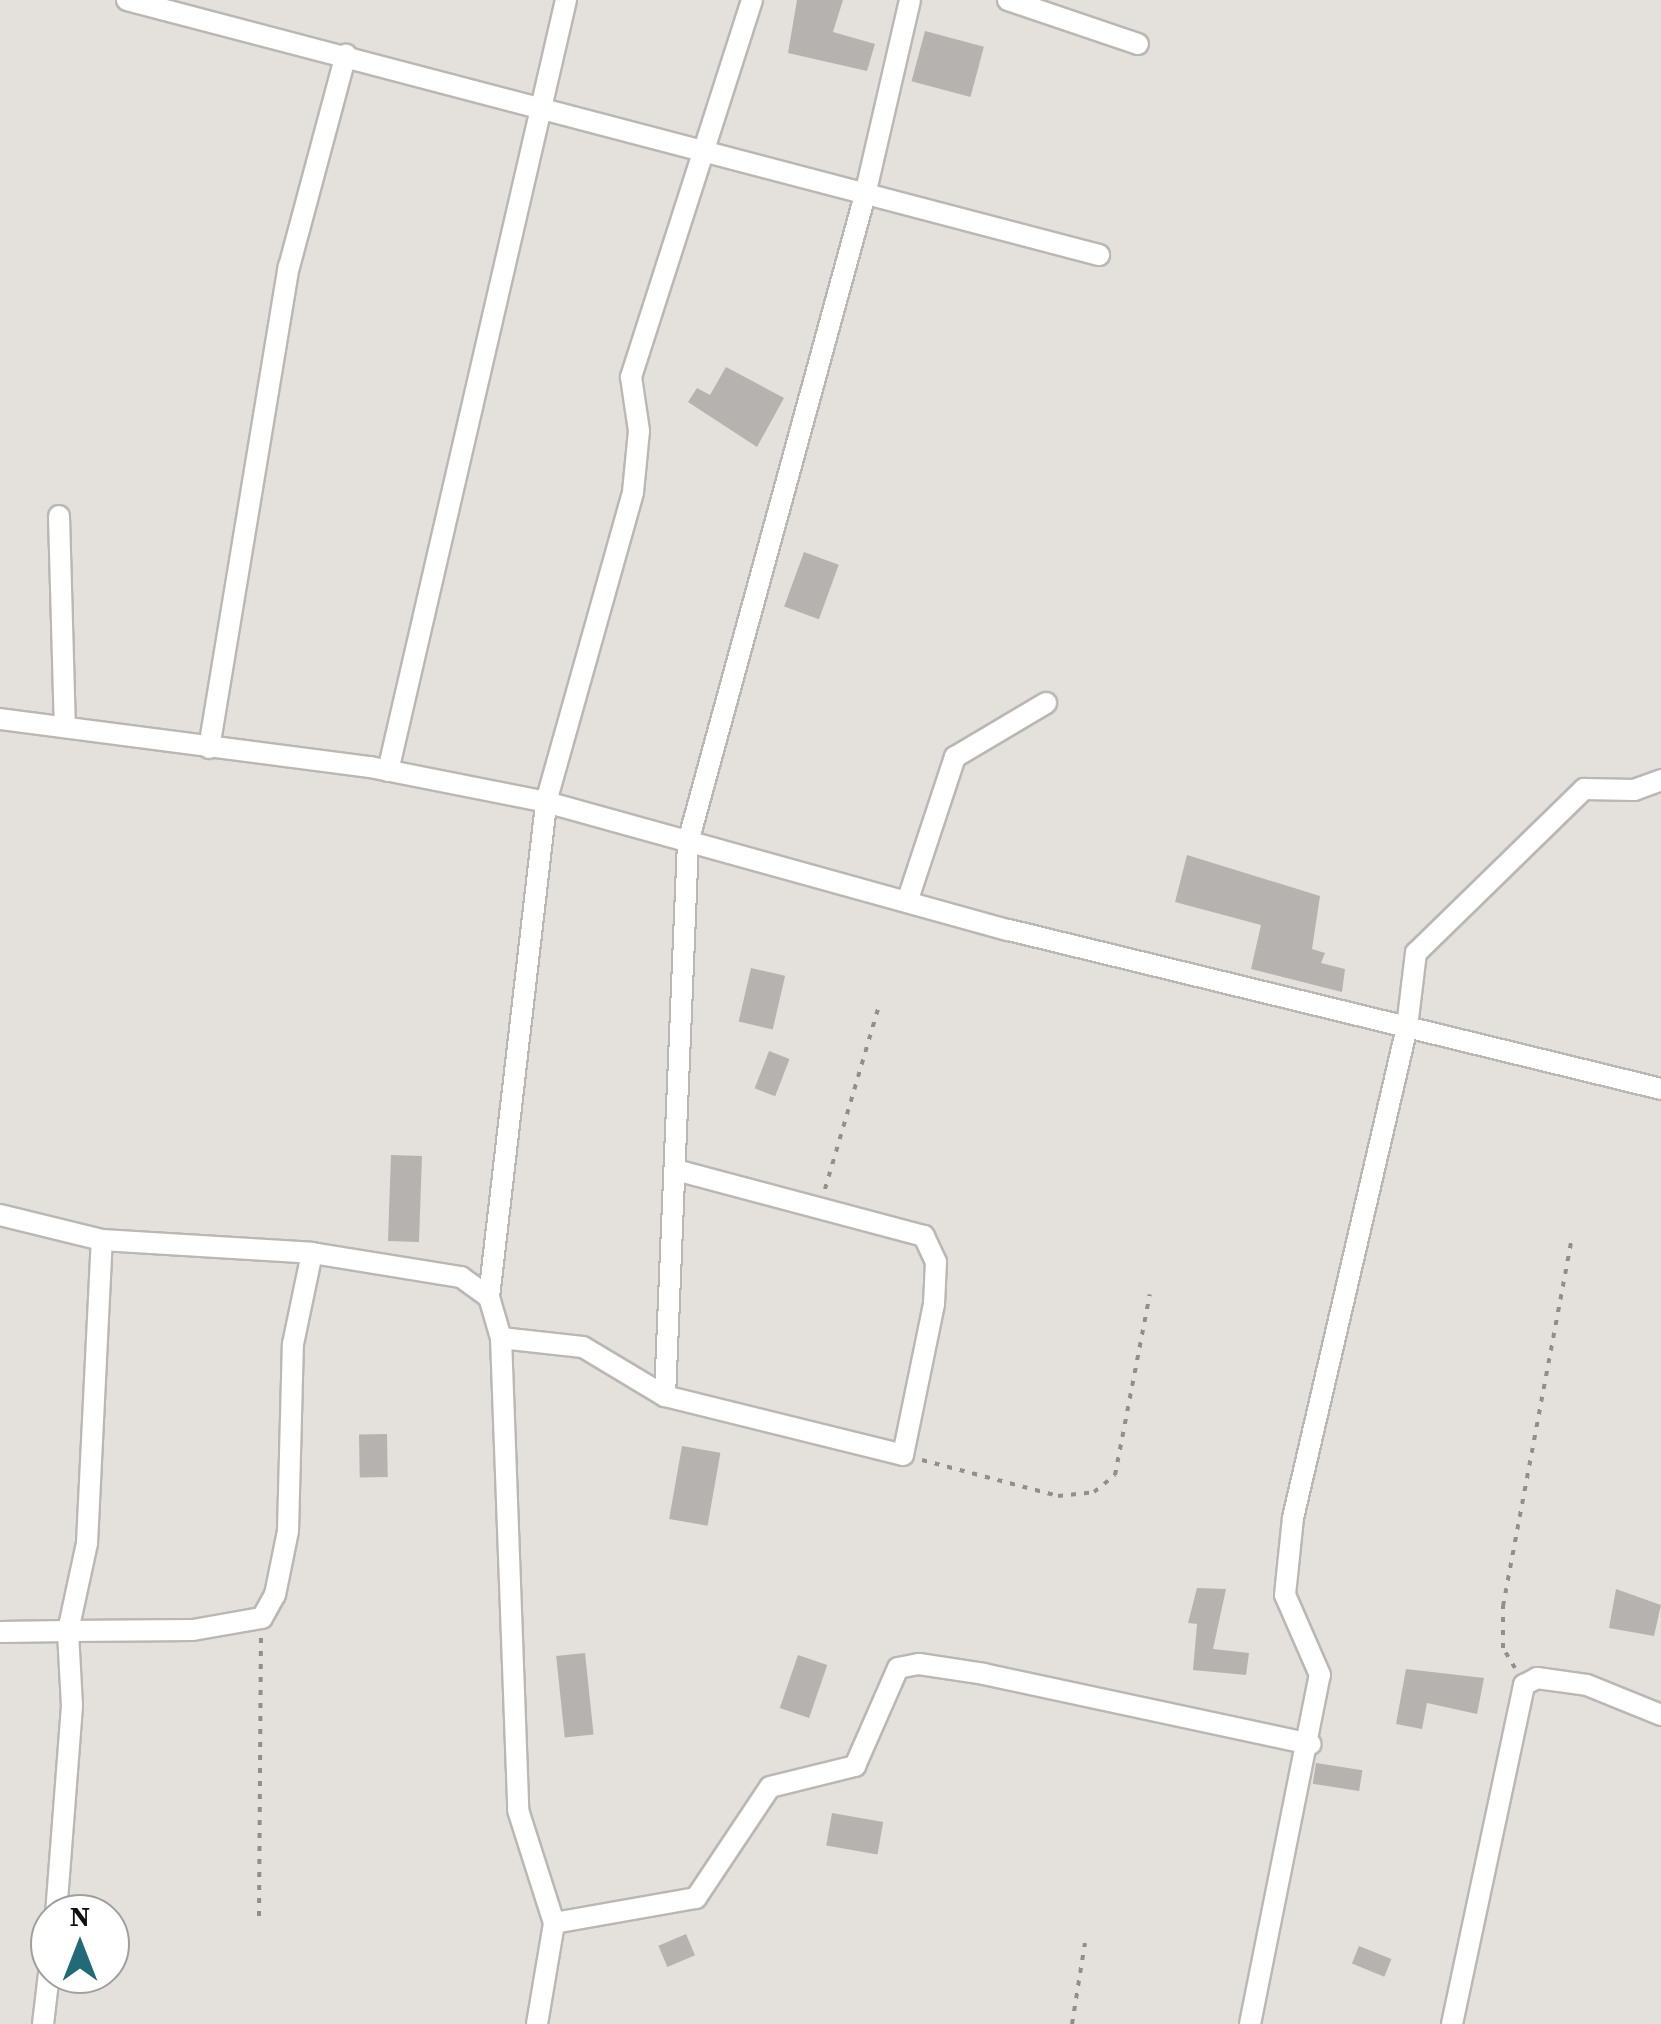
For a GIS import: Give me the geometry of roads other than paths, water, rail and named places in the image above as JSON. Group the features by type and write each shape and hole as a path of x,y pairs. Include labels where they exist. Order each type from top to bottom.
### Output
{"street":[{"path":"127,0 170,5 346,55 540,102 704,150 1099,255"},
{"path":"388,770 566,0"},
{"path":"536,2024 554,1923 518,1810 501,1338 489,1297 546,802 633,492 639,432 631,377 752,0"},
{"path":"665,1396 688,842 865,194 910,0"},
{"path":"1008,0 1138,44"},
{"path":"209,748 289,267 346,55"},
{"path":"60,516 65,727"},
{"path":"907,902 955,757 1046,703"},
{"path":"0,720 388,770 546,802 907,902 1661,1089"},
{"path":"1250,2024 1310,1744 1320,1675 1285,1596 1293,1518 1408,1027 1416,953 1425,939 1528,852 1584,789 1634,790 1661,780"},
{"path":"501,1338 584,1347 665,1396 903,1455 936,1262 924,1236 676,1170"},
{"path":"0,1215 102,1240 312,1253 461,1277 489,1297"},
{"path":"58,1894 72,1706 68,1631 87,1543 102,1240"},
{"path":"0,1632 192,1630 262,1618 288,1531 293,1344 312,1253"},
{"path":"554,1923 696,1898 770,1788 855,1766 886,1687 908,1666 1310,1744"},
{"path":"1452,2024 1524,1686 1536,1678 1587,1685 1661,1715"},
{"path":"43,2024 47,1994"}]}
